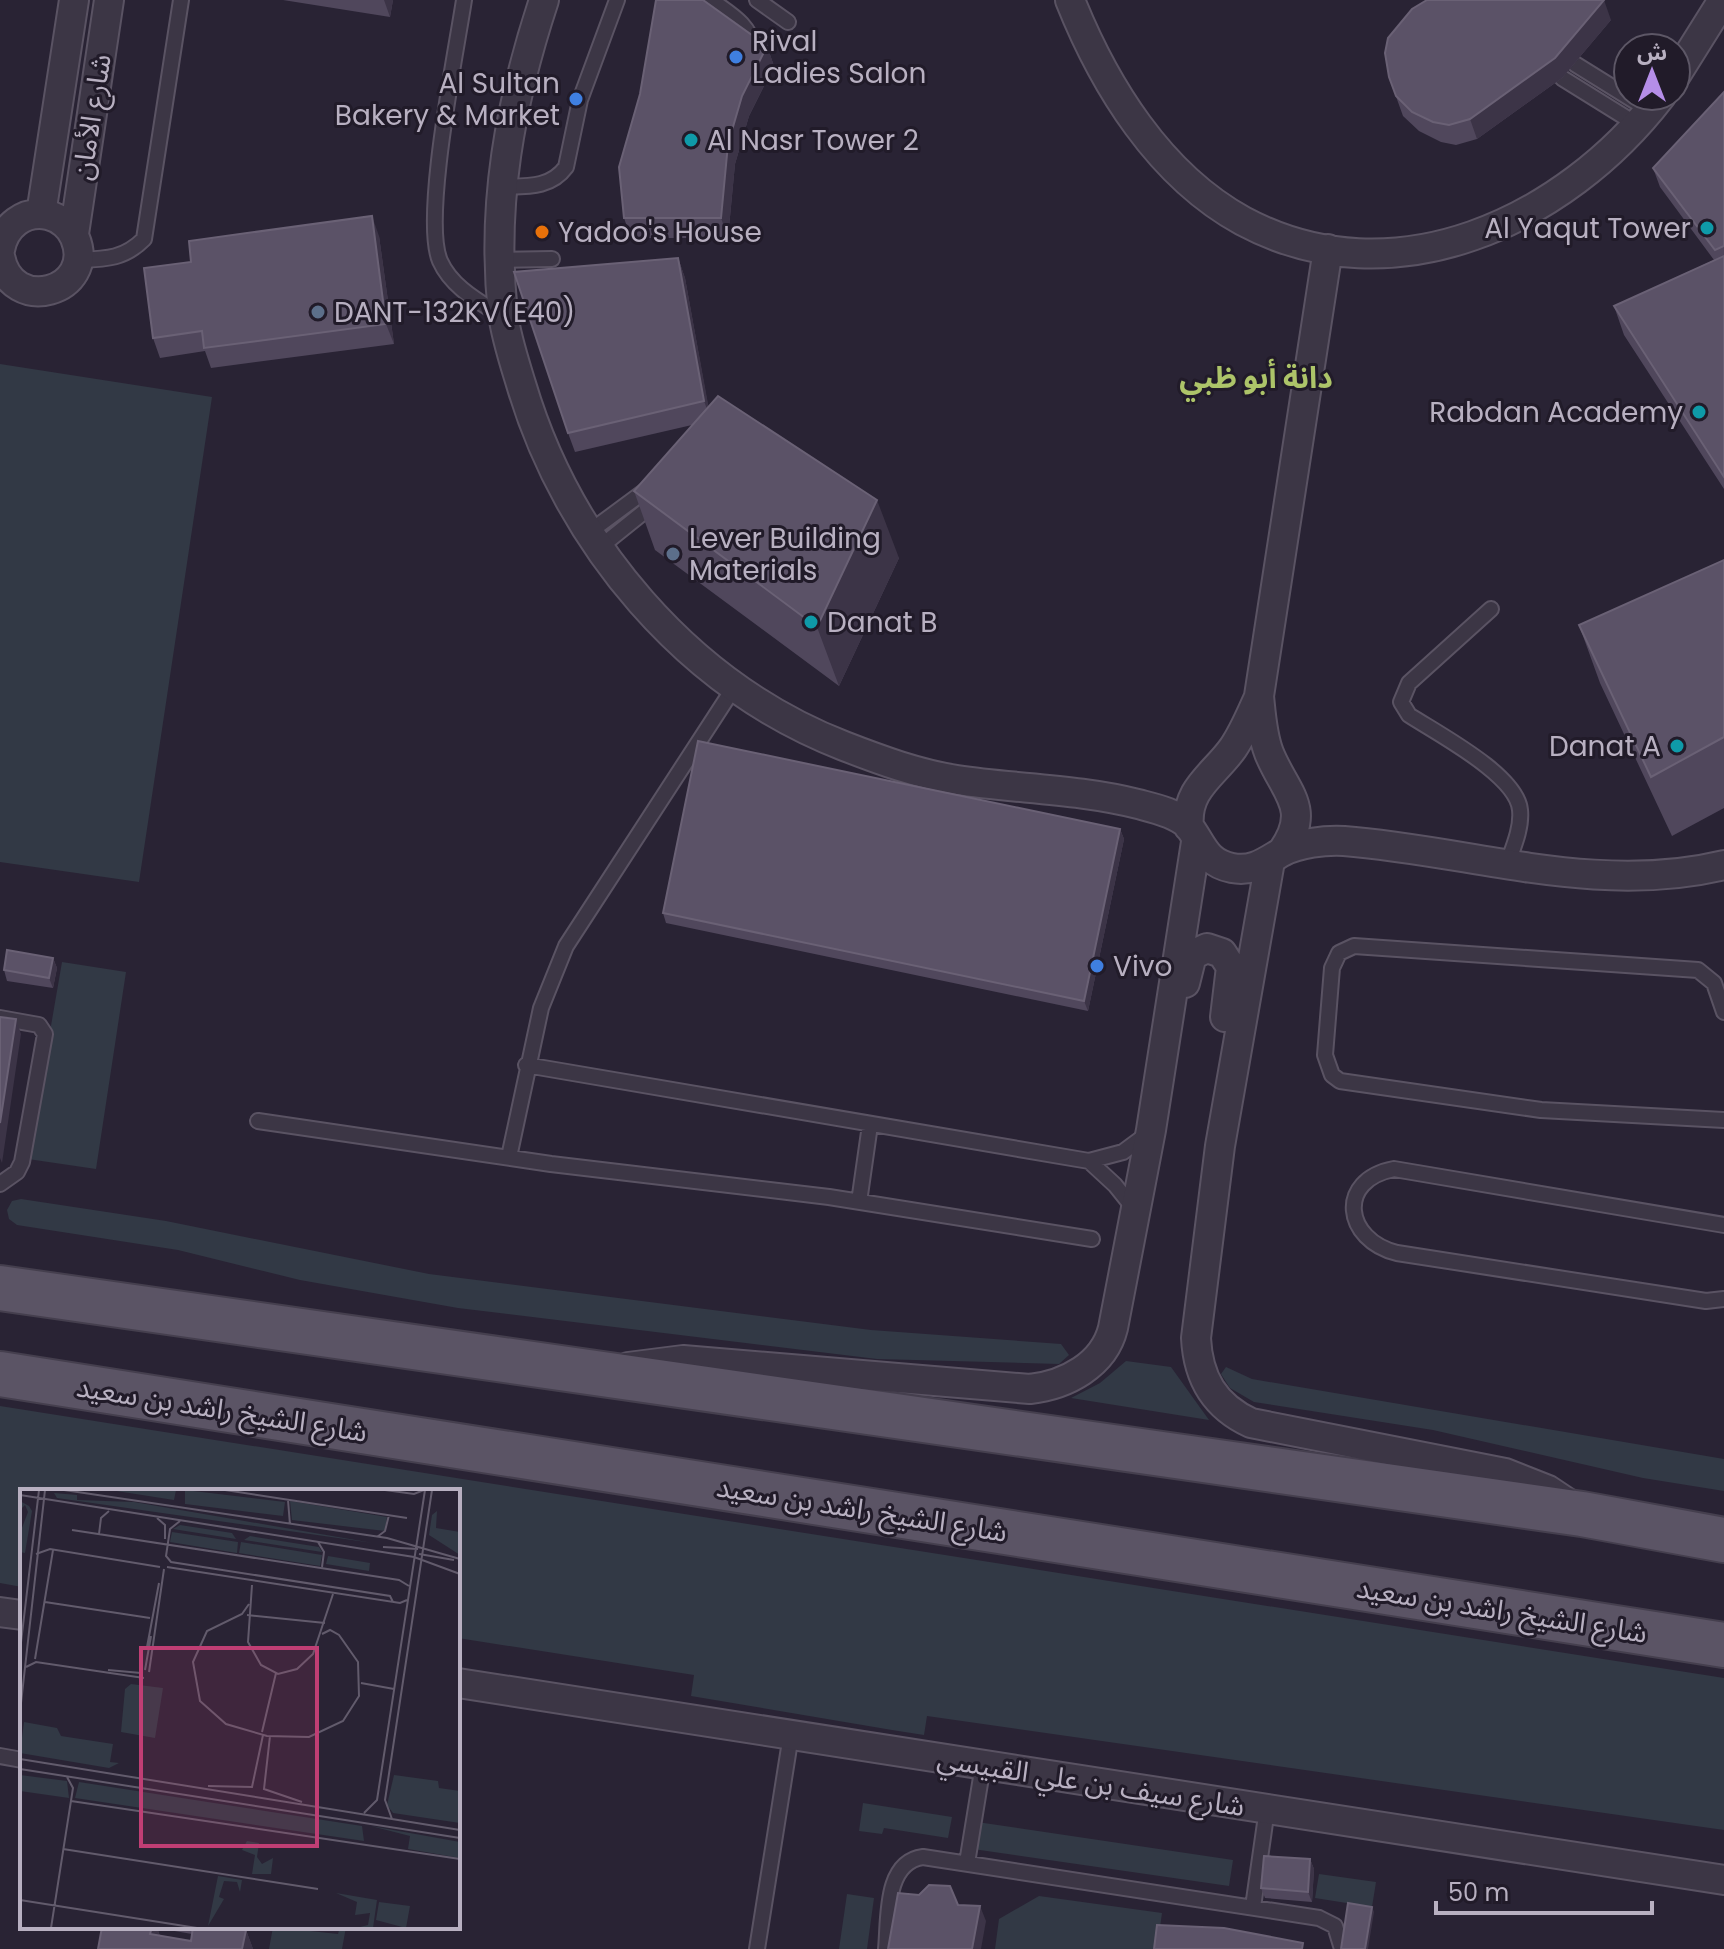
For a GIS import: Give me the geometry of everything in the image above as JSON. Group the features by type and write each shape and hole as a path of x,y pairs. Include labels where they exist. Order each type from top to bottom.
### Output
{"main road":[{"path":"5,1283 605,1374 1582,1514 1724,1540"},
{"name":"شارع الشيخ راشد بن سعيد","path":"0,1374 1724,1645"}],"street":[{"path":"60,0 69,32"},
{"name":"شارع الأمان","path":"41,214 74,0"},
{"name":"شارع الأمان","path":"76,247 109,0"},
{"path":"544,0 517,90 501,187 505,276 503,317 530,414 551,468 593,540 664,625 735,686 785,718 838,744 895,765 953,779 1136,804 1172,816 1193,834 1212,859 1233,868 1256,867 1311,844 1342,841 1581,876 1649,877 1724,865"},
{"path":"1070,0 1114,93 1174,165 1242,220 1279,237 1328,249 1407,250 1452,243 1505,225 1564,191 1647,112"},
{"path":"1692,49 1723,0"},
{"path":"41,214 54,217 76,247 65,283 41,292 28,290 7,277 0,247 17,220 41,214"},
{"path":"605,1374 656,1361 683,1360 1022,1389 1054,1385 1089,1365 1110,1340 1151,1130 1193,834 1188,815 1194,792 1238,741 1259,696 1328,249"},
{"path":"0,302 28,290"},
{"path":"1259,696 1266,742 1297,810 1296,825 1276,857 1220,1146 1196,1338 1200,1372 1226,1408 1265,1427 1505,1473 1548,1490 1582,1514"},
{"path":"1151,1130 1163,1116 1169,1099 1188,962 1199,950 1215,949 1228,959 1231,967 1216,1099 1220,1146"},
{"path":"0,1612 20,1615"},
{"name":"شارع سيف بن علي القبيسي","path":"460,1683 1724,1880"}],"lane":[{"path":"76,247 110,259 130,254 144,239 181,0"},
{"path":"464,0 433,234 448,275 469,295 503,317"},
{"path":"501,187 543,185 560,175 566,167 580,100 617,0"},
{"path":"711,0 747,29 754,52"},
{"path":"757,0 788,22"},
{"path":"1575,64 1612,87"},
{"path":"1562,78 1612,96"},
{"path":"505,276 552,259"},
{"path":"593,540 665,485"},
{"path":"1491,609 1409,683 1401,702 1409,715 1498,776 1514,791 1519,801 1520,824 1507,865"},
{"path":"509,1157 526,1065 541,1008 566,946 735,686"},
{"path":"1724,1012 1714,983 1698,970 1354,946 1339,953 1332,968 1325,1055 1326,1066 1340,1081 1446,1099 1541,1110 1724,1120"},
{"path":"0,1018 39,1025 45,1034 22,1162 17,1172 0,1184"},
{"path":"526,1065 1089,1161 1123,1152 1151,1130"},
{"path":"258,1121 859,1202 1092,1239"},
{"path":"859,1202 870,1125"},
{"path":"1089,1161 1115,1185 1136,1213"},
{"path":"1724,1225 1394,1169 1370,1177 1361,1187 1354,1212 1362,1236 1372,1245 1397,1253 1706,1301 1724,1299"},
{"path":"757,1949 791,1735"},
{"path":"0,1756 20,1760"},
{"path":"967,1863 983,1765"},
{"path":"1253,1907 1267,1809"},
{"path":"886,1949 894,1881 903,1864 923,1857 1327,1921 1340,1933 1342,1949"}],"shaded area":[{"path":"0,364 212,397 139,882 0,862"},
{"path":"62,962 126,972 96,1169 28,1159"},
{"path":"21,1199 166,1221 429,1274 871,1330 1061,1344 1069,1355 1059,1364 877,1359 458,1308 300,1280 178,1250 17,1225 9,1219 7,1210 12,1201"},
{"path":"1126,1361 1171,1367 1209,1420 1071,1398 1100,1383"},
{"path":"1226,1367 1252,1379 1724,1459 1724,1491 1643,1478 1433,1430 1254,1402 1230,1388 1221,1374"},
{"path":"0,1406 1724,1678 1724,1830 927,1716 924,1735 691,1696 694,1675 460,1638 460,1489 20,1489 20,1587 0,1583"},
{"path":"863,1803 952,1817 948,1838 884,1828 882,1834 859,1831"},
{"path":"977,1822 1233,1860 1229,1886 973,1849"},
{"path":"1319,1874 1376,1882 1372,1907 1315,1898"},
{"path":"847,1894 874,1898 867,1949 839,1949"},
{"path":"1039,1896 1162,1913 1157,1949 995,1949 999,1919"},
{"path":"273,1929 338,1934 339,1929 346,1929 342,1949 269,1949"}],"building":[{"name":"Al Nasr Tower 2","path":"656,0 703,0 767,46 742,96 728,144 721,218 624,218 619,167 640,94"},
{"path":"1427,0 1604,0 1555,58 1470,119 1449,125 1433,122 1412,112 1396,96 1389,77 1385,53 1388,38 1412,9"},
{"name":"Al Yaqut Tower","path":"1724,92 1724,246 1715,250 1653,168"},
{"path":"372,216 386,324 204,348 202,331 153,338 144,268 191,262 189,241"},
{"name":"Rabdan Academy","path":"1724,256 1724,477 1614,306"},
{"path":"678,258 704,401 568,433 514,272"},
{"path":"718,396 877,500 817,627 634,491"},
{"path":"1724,560 1724,737 1651,777 1579,625"},
{"path":"698,741 1120,829 1084,1001 663,913"},
{"path":"7,950 53,958 49,978 4,970"},
{"path":"0,1017 16,1019 0,1123"},
{"path":"1264,1856 1310,1859 1308,1892 1261,1888"},
{"path":"929,1885 950,1886 958,1905 980,1906 972,1949 888,1949 898,1893 919,1895"},
{"path":"1348,1903 1372,1907 1365,1949 1341,1949"},
{"path":"1157,1925 1224,1928 1303,1943 1302,1949 1154,1949"},
{"path":"102,1929 151,1929 150,1934 191,1941 193,1929 246,1930 242,1949 98,1949"}],"place":[{"name":"Rival Ladies Salon","path":"736,57"},
{"name":"Al Sultan Bakery & Market","path":"576,99"},
{"name":"Al Nasr Tower 2","path":"691,140"},
{"name":"Al Yaqut Tower","path":"1707,228"},
{"name":"Yadoo's House","path":"542,232"},
{"name":"DANT-132KV(E40)","path":"318,312"},
{"name":"Rabdan Academy","path":"1699,412"},
{"name":"Lever Building Materials","path":"673,554"},
{"name":"Danat B","path":"811,622"},
{"name":"Danat A","path":"1677,746"},
{"name":"Vivo","path":"1097,966"}],"district":[{"name":"دانة أبو ظبي","path":"1256,378"}]}
